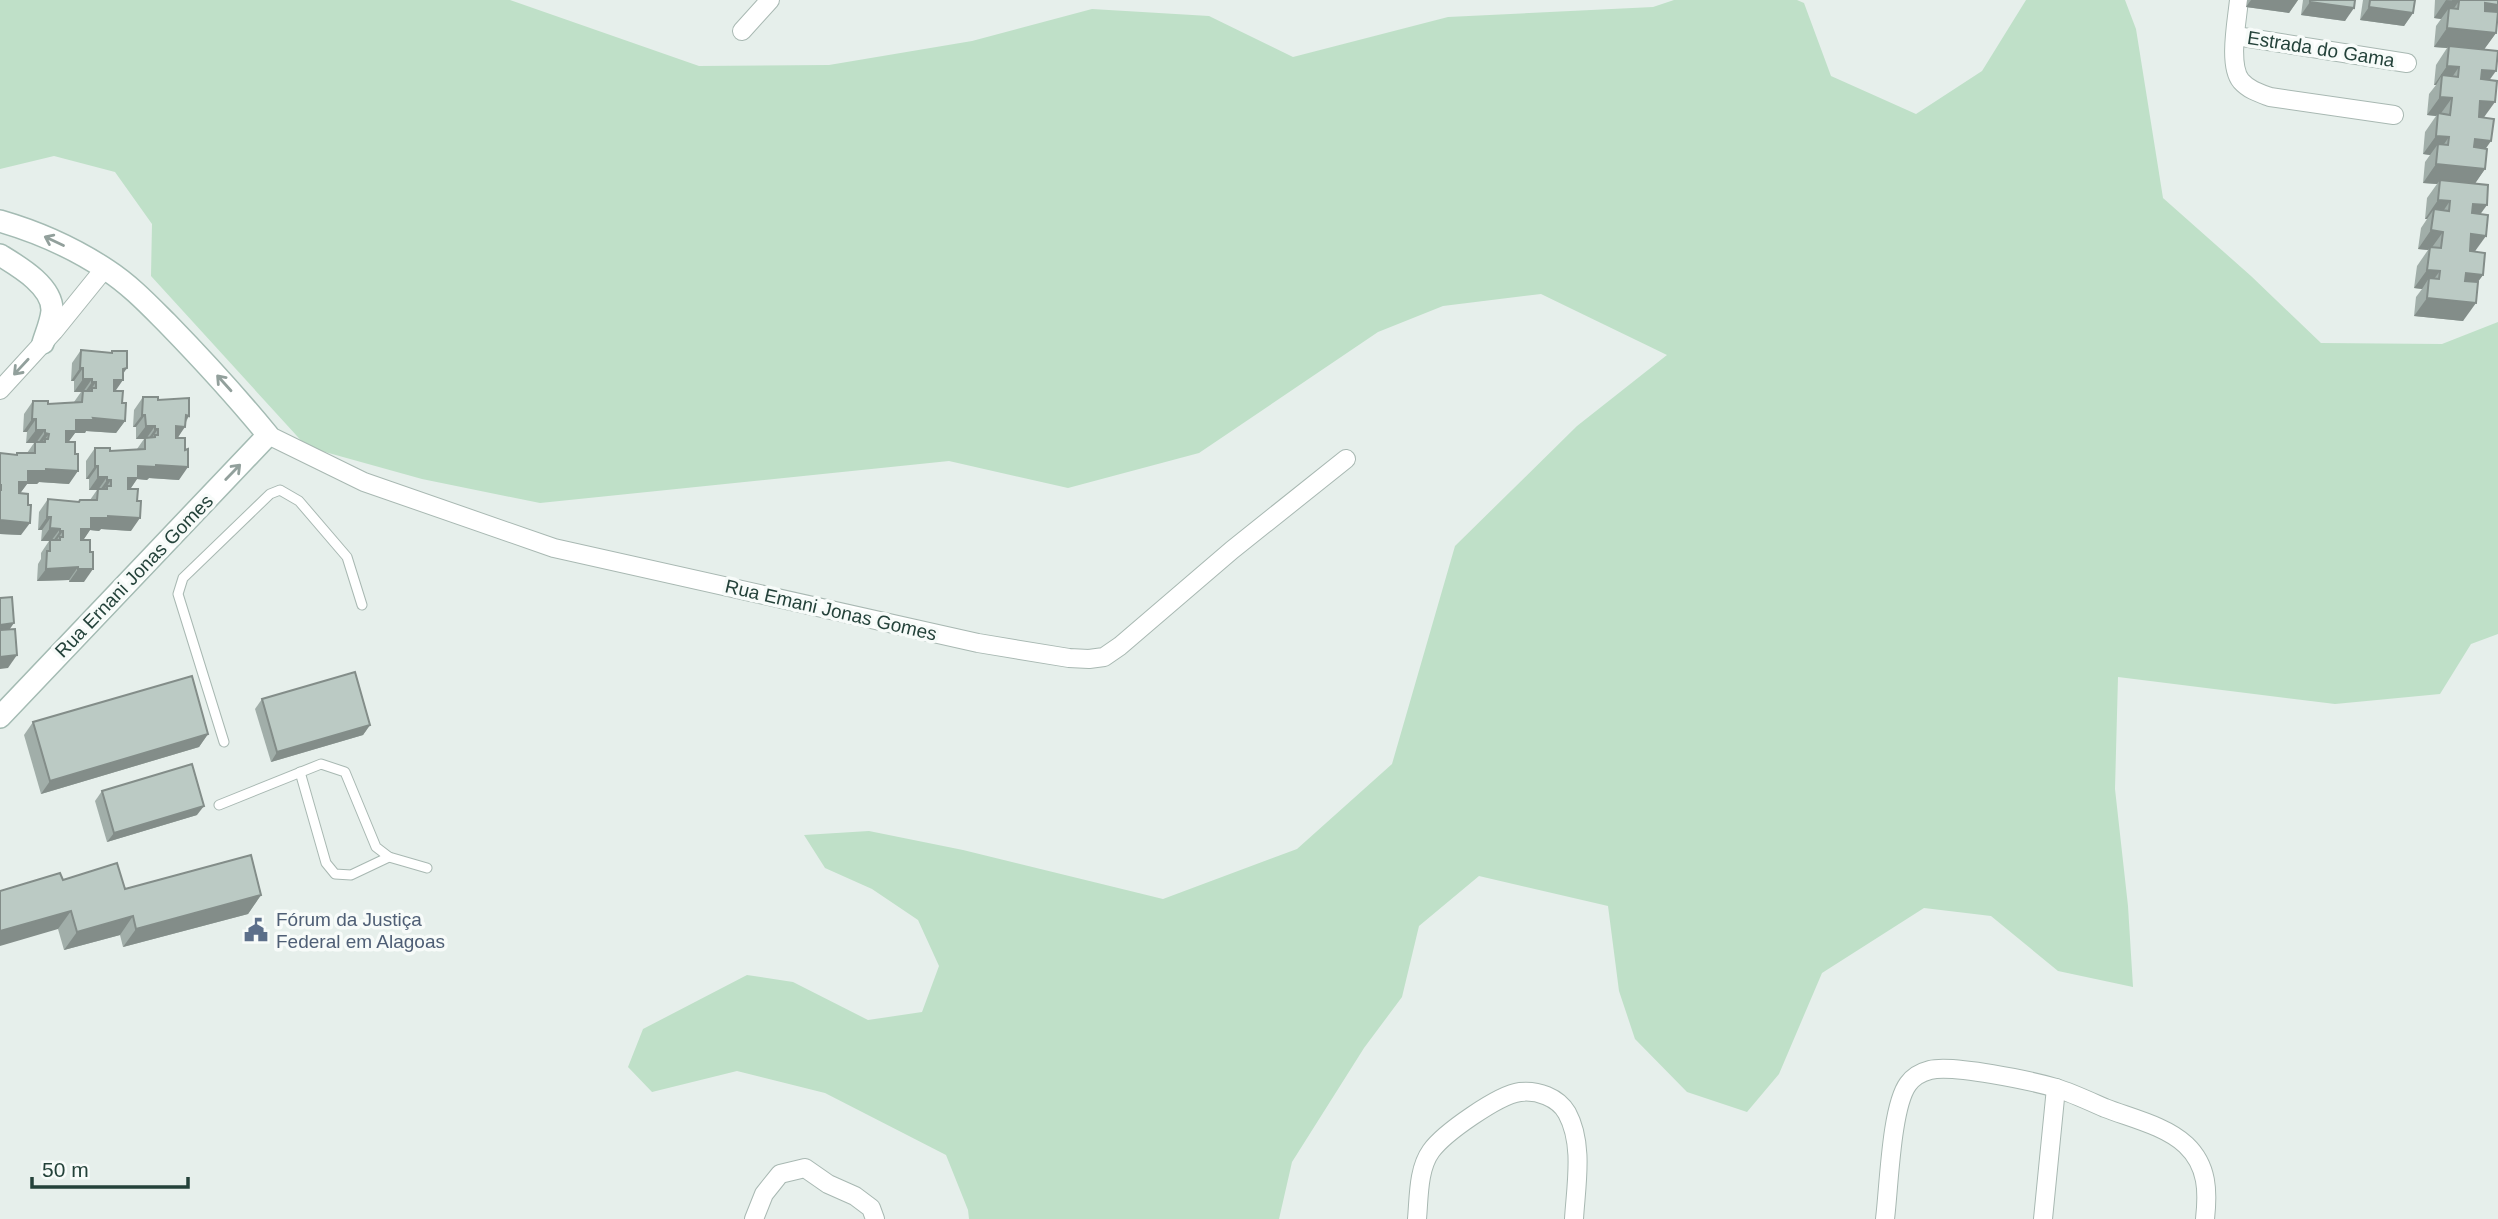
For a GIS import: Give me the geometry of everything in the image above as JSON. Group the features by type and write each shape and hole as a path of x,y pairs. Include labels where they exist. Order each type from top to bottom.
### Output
{"street":[{"path":"742,31 770,0"},
{"name":"Estrada do Gama","path":"2239,0 2234,63 2237,74 2253,90 2270,97 2394,115"},
{"name":"Estrada do Gama","path":"2236,36 2407,62"},
{"path":"0,221 44,236 105,268 135,291 191,348 268,435"},
{"path":"0,255 42,286 50,297 52,309 43,343"},
{"path":"0,390 105,268"},
{"name":"Rua Emani Jonas Gomes","path":"268,435 364,482 554,548 978,643 1089,659 1104,657 1120,646 1232,550 1346,459"},
{"name":"Rua Ernani Jonas Gomes","path":"0,717 268,435"},
{"path":"1885,1219 1896,1119 1903,1093 1909,1082 1932,1069 1957,1069 2056,1088 2174,1135 2197,1158 2206,1178 2205,1219"},
{"path":"2043,1219 2056,1088"},
{"path":"1417,1219 1422,1168 1430,1152 1447,1133 1517,1093 1536,1092 1552,1098 1566,1110 1573,1127 1578,1157 1574,1219"},
{"path":"754,1219 764,1194 780,1174 805,1168 828,1184 855,1196 871,1208 875,1219"}],"lane":[{"path":"224,742 177,594 183,578 270,494 280,491 299,501 347,557 362,605"},
{"path":"219,805 321,764 345,772 376,847 389,857 426,868"},
{"path":"300,772 326,863 335,874 351,875 389,857"}],"green space":[{"path":"0,0 510,0 699,66 829,65 972,41 1092,9 1209,16 1293,57 1448,17 1653,7 1674,0 1797,0 1804,3 1831,76 1916,114 1982,71 2026,0 2125,0 2136,29 2163,198 2321,343 2442,344 2498,322 2498,634 2471,644 2440,694 2335,704 2118,677 2115,789 2128,906 2133,987 2058,971 1991,916 1924,908 1822,973 1779,1074 1747,1112 1687,1092 1635,1039 1619,991 1608,906 1479,876 1419,926 1402,997 1364,1048 1292,1162 1279,1219 969,1219 968,1210 946,1155 825,1093 737,1071 652,1092 628,1067 643,1029 747,975 793,982 868,1020 922,1012 939,966 918,920 872,889 825,868 804,835 869,831 963,850 1163,899 1297,849 1392,764 1455,546 1577,426 1667,355 1541,294 1443,306 1378,332 1199,453 1068,488 949,461 540,503 422,479 307,447 151,276 152,224 115,172 54,156 0,169"}],"building":[{"path":"2310,0 2355,0 2354,8"},
{"path":"2370,0 2415,0 2413,13 2369,7"},
{"path":"2452,0 2498,0 2498,5 2485,3 2485,11 2498,12 2496,33 2447,28 2449,8 2458,9 2459,1"},
{"path":"2449,46 2498,51 2496,71 2482,70 2481,79 2497,81 2495,102 2480,101 2479,117 2494,119 2491,141 2475,139 2474,147 2487,149 2485,169 2436,164 2438,144 2448,145 2449,137 2436,136 2438,113 2450,115 2452,98 2440,97 2442,75 2458,77 2459,67 2447,66"},
{"path":"2440,180 2488,185 2487,205 2473,204 2472,213 2488,215 2486,236 2471,234 2470,251 2485,253 2483,275 2466,273 2465,281 2478,282 2476,303 2427,298 2429,278 2439,279 2440,271 2427,270 2430,247 2441,248 2443,232 2431,230 2434,209 2449,211 2450,201 2438,200"},
{"path":"81,350 112,353 127,351 127,368 123,369 123,380 114,380 114,391 123,391 122,403 126,403 125,421 93,418 94,420 76,420 76,431 66,431 66,442 75,442 78,471 28,471 28,482 19,482 19,493 28,494 28,505 31,505 30,523 0,520 0,453 35,453 35,442 45,442 45,439 48,439 49,434 45,433 45,430 36,430 36,419 32,419 33,401 48,401 48,404 82,402 83,391 96,388 96,382 92,382 92,379 83,379 83,368 80,368"},
{"path":"143,397 158,397 158,400 189,398 189,416 186,415 185,427 176,426 176,438 185,438 188,467 138,466 138,478 128,478 128,489 138,489 137,501 141,501 140,518 91,518 91,529 81,529 81,540 90,540 93,569 46,569 50,540 60,540 60,537 63,537 63,531 50,528 51,517 47,517 48,499 79,502 97,500 98,489 111,486 111,480 107,480 107,477 98,477 95,448 110,448 110,451 145,449 145,438 158,435 158,429 155,429 155,426 146,426 145,415 142,415"},
{"path":"12,597 14,623 0,625 0,598"},
{"path":"15,629 17,655 0,657 0,630"},
{"path":"355,672 370,725 277,752 262,699"},
{"path":"192,676 208,734 50,781 33,722"},
{"path":"192,764 204,806 114,833 102,791"},
{"path":"251,855 261,895 136,929 133,916 77,932 71,911 0,931 0,891 60,873 63,880 117,863 125,889"}],"place":[{"name":"Fórum da Justiça Federal em Alagoas","path":"256,930"}]}
